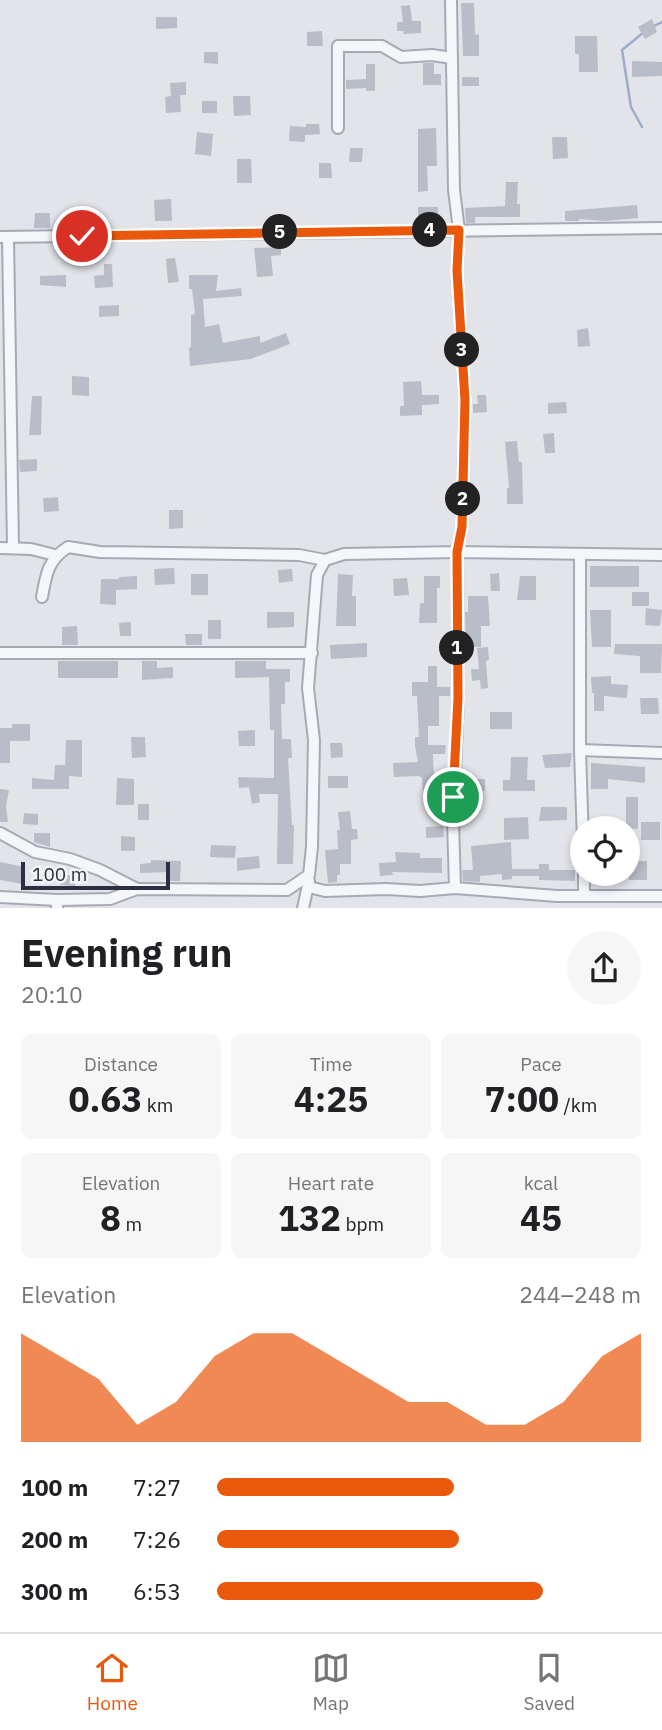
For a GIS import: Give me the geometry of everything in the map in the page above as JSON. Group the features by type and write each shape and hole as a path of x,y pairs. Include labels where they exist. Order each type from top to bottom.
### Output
{"street":[{"path":"451,0 454,190 459,230 457,271 465,400 462,527 457,552 458,698 453,821 455,888"},
{"path":"338,128 338,46 382,46 401,57 432,55 452,58"},
{"path":"13,548 4,237 662,228"},
{"path":"42,597 46,574 55,555 68,547 100,552 299,555 326,560 344,554 457,552 662,555"},
{"path":"0,548 31,549 55,555"},
{"path":"580,554 582,816"},
{"path":"303,908 309,887 312,847 314,740 308,688 317,575 326,560"},
{"path":"0,653 312,653"},
{"path":"580,750 662,753"},
{"path":"0,834 35,852 70,859 100,870 137,889"},
{"path":"0,897 57,904 110,899 137,889 287,890 309,875"},
{"path":"584,886 584,895"},
{"path":"309,887 325,891 420,891 455,888 521,894 662,896"}],"building":[{"path":"461,3 474,3 479,56 463,56"},
{"path":"410,5 412,21 421,21 421,33 403,34 404,31 397,31 397,22 403,22 401,6"},
{"path":"156,17 177,17 177,28 156,29"},
{"path":"652,19 657,32 645,39 638,27"},
{"path":"322,31 323,46 307,46 307,32"},
{"path":"575,36 597,36 598,72 579,72"},
{"path":"204,52 218,52 218,64 204,63"},
{"path":"632,61 662,62 662,76 632,77"},
{"path":"423,63 434,63 434,74 441,74 441,85 423,85"},
{"path":"366,64 375,64 375,91 366,91 366,88 346,89 346,80 366,79"},
{"path":"462,77 479,77 479,86 462,86"},
{"path":"186,82 186,95 180,95 181,112 166,113 165,97 171,96 170,83"},
{"path":"233,96 250,96 251,115 234,116"},
{"path":"202,101 217,101 217,113 202,113"},
{"path":"306,124 319,124 320,134 305,135 305,142 289,141 290,126 306,127"},
{"path":"436,128 437,166 427,166 428,191 418,192 418,129"},
{"path":"197,132 213,134 211,156 195,154"},
{"path":"552,137 567,137 568,158 553,159"},
{"path":"350,148 363,148 362,162 349,162"},
{"path":"237,159 251,159 252,183 237,183"},
{"path":"319,163 331,163 332,178 319,178"},
{"path":"506,182 518,182 517,204 520,204 520,217 475,217 475,223 466,223 465,208 505,206"},
{"path":"171,199 172,221 155,221 154,200"},
{"path":"637,205 638,218 565,221 565,211"},
{"path":"418,207 438,207 438,223 418,223"},
{"path":"35,213 50,213 50,228 34,228"},
{"path":"88,213 101,213 101,228 89,228"},
{"path":"281,247 281,255 271,256 273,276 257,277 254,248"},
{"path":"175,258 179,282 168,283 166,259"},
{"path":"104,264 112,264 113,287 95,288 94,276 104,275"},
{"path":"66,275 66,287 40,285 40,276"},
{"path":"189,275 218,275 216,291 241,288 242,296 203,299 205,327 219,324 223,343 260,336 260,343 286,333 290,344 251,359 190,366 191,315 195,314 192,289 189,289"},
{"path":"119,305 119,316 99,317 99,306"},
{"path":"588,328 590,346 578,347 577,330"},
{"path":"72,376 89,377 89,396 72,395"},
{"path":"421,381 422,395 439,395 439,404 422,405 422,415 400,416 400,406 404,406 403,382"},
{"path":"477,395 486,395 487,412 473,413 473,404 478,404"},
{"path":"32,396 42,396 41,435 29,435"},
{"path":"566,402 567,413 548,414 548,403"},
{"path":"554,433 555,453 545,453 543,434"},
{"path":"517,441 519,462 522,462 523,504 507,504 509,488 505,442"},
{"path":"37,459 37,471 20,472 19,460"},
{"path":"58,497 59,511 44,512 43,498"},
{"path":"169,510 183,510 183,528 169,529"},
{"path":"590,566 639,566 639,587 590,587"},
{"path":"174,568 175,584 155,585 154,569"},
{"path":"292,569 293,581 279,583 278,570"},
{"path":"499,573 500,591 491,591 490,574"},
{"path":"191,574 208,574 208,595 191,595"},
{"path":"338,574 353,575 352,596 356,596 356,626 336,626"},
{"path":"137,576 137,589 116,590 116,605 100,604 101,579"},
{"path":"424,576 440,576 440,588 437,588 437,623 419,623 420,603 424,603"},
{"path":"520,576 536,576 536,600 517,600"},
{"path":"407,578 409,595 394,596 393,579"},
{"path":"632,592 649,592 649,606 632,606"},
{"path":"468,596 488,596 490,626 481,626 481,647 466,647 465,612 468,612"},
{"path":"646,608 662,610 660,626 645,625"},
{"path":"590,610 611,610 611,647 592,647"},
{"path":"267,612 294,612 294,627 267,628"},
{"path":"208,620 221,620 221,639 208,639"},
{"path":"131,622 131,636 120,636 119,623"},
{"path":"77,626 78,645 62,645 62,627"},
{"path":"185,634 202,634 202,645 186,645"},
{"path":"367,643 367,657 331,659 330,645"},
{"path":"615,644 662,644 661,673 640,673 640,656 614,654"},
{"path":"488,647 488,688 481,689 480,680 472,681 471,669 479,669 477,648"},
{"path":"58,661 118,661 118,678 58,678"},
{"path":"142,661 157,661 157,668 173,667 173,678 142,680"},
{"path":"235,661 266,661 266,669 290,669 290,682 285,682 285,704 281,704 282,739 291,739 292,758 288,758 294,825 293,864 277,864 278,794 259,794 260,802 252,804 249,787 239,788 238,777 274,778 274,730 270,730 269,677 235,678"},
{"path":"428,666 437,666 437,687 450,687 450,696 439,696 439,726 428,726 428,745 446,745 445,754 433,754 434,780 445,780 445,807 427,807 426,791 423,792 422,778 419,776 394,777 393,763 418,762 415,746 415,737 419,737 417,696 412,696 412,682 428,682"},
{"path":"611,676 611,684 628,685 627,698 604,696 604,711 594,711 591,677"},
{"path":"640,698 658,698 659,714 641,714"},
{"path":"490,712 512,712 512,729 490,729"},
{"path":"12,724 30,724 30,741 10,741 10,763 0,763 0,728 12,728"},
{"path":"255,730 255,746 239,746 238,731"},
{"path":"131,737 145,737 146,757 132,758"},
{"path":"66,740 82,740 82,777 69,776 69,789 32,789 32,778 54,780 55,765 65,765"},
{"path":"330,743 342,743 343,757 331,758"},
{"path":"572,753 570,767 545,768 542,755"},
{"path":"511,757 528,757 527,780 535,780 535,791 503,791 503,780 510,780"},
{"path":"591,763 645,767 645,783 608,779 608,789 591,789"},
{"path":"328,776 348,776 348,788 328,788"},
{"path":"117,778 134,779 134,805 116,805"},
{"path":"470,779 485,779 485,791 479,791 479,810 461,810 462,793 470,793"},
{"path":"0,789 9,790 6,806 8,822 0,822"},
{"path":"626,797 638,797 638,816 626,816"},
{"path":"138,804 149,804 149,820 138,820"},
{"path":"541,807 567,807 567,820 539,821"},
{"path":"350,811 352,829 357,829 358,839 351,840 351,864 340,864 337,882 328,883 325,850 338,849 338,812"},
{"path":"24,813 38,814 38,825 23,824"},
{"path":"528,817 529,839 504,840 504,818"},
{"path":"641,822 660,822 660,840 641,840"},
{"path":"443,826 444,837 426,838 426,827"},
{"path":"34,833 50,833 50,847 34,842"},
{"path":"121,836 135,837 135,851 121,851"},
{"path":"511,842 512,869 539,869 539,864 549,864 549,870 570,870 570,881 539,880 539,876 512,876 512,879 502,880 502,874 480,876 480,882 463,881 462,870 473,870 471,846"},
{"path":"211,845 236,846 235,858 210,857"},
{"path":"395,852 420,853 420,858 442,858 442,873 392,872 393,875 380,876 379,863 396,862"},
{"path":"259,856 260,868 237,871 237,858"},
{"path":"151,860 181,861 180,881 169,881 170,872 140,873 140,864 151,863"},
{"path":"640,861 647,861 647,880 640,880"},
{"path":"0,862 25,867 22,884 0,880"},
{"path":"60,875 75,875 75,886 60,885"}],"waterway":[{"path":"652,27 662,22"},
{"path":"642,127 631,107 622,50 644,32"}],"route":[{"path":"82,236 459,230 457,271 465,400 462,527 457,552 458,698 453,797"}]}
